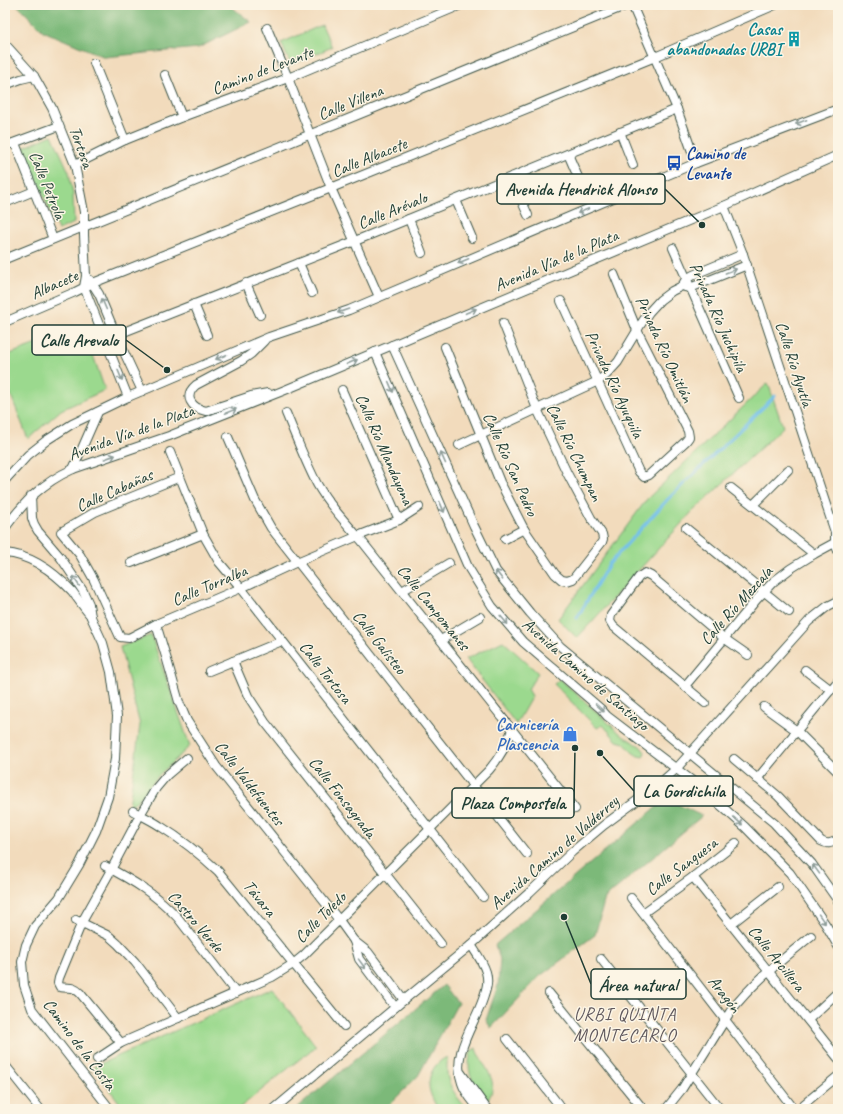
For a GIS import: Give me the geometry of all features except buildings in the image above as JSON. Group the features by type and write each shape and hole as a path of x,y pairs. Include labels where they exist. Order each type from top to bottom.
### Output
{"street":[{"name":"Camino de Levante","path":"75,165 125,140 182,117 288,78 461,5"},
{"name":"Calle Villena","path":"5,259 627,5"},
{"path":"632,5 656,57 677,109 696,163"},
{"path":"656,57 775,5"},
{"path":"267,28 331,188 379,297"},
{"name":"Tortosa","path":"5,44 34,76 52,108 75,165 84,212 86,276 84,287"},
{"name":"Calle Albacete","path":"93,283 656,57"},
{"path":"94,63 125,140"},
{"path":"165,75 182,117"},
{"path":"5,85 34,76"},
{"name":"Calle Arévalo","path":"116,335 355,241 677,109"},
{"name":"Avenida Vía de la Plata","path":"5,480 28,455 47,440 72,424 128,397 270,337 349,310 696,163 824,113 838,110"},
{"path":"5,146 59,126"},
{"path":"620,132 633,165"},
{"name":"Calle Petrola","path":"15,143 53,239"},
{"path":"568,154 581,184"},
{"name":"Avenida Vía de la Plata","path":"5,528 31,496 59,475 169,436 285,390 724,206 838,155"},
{"path":"511,177 528,215"},
{"path":"5,203 34,191"},
{"path":"456,200 472,238"},
{"name":"Calle Río Ayutla","path":"724,206 747,265 836,538 838,551"},
{"path":"409,219 422,253"},
{"name":"Privada Río Juchipila","path":"673,248 686,284 739,398"},
{"path":"459,445 598,381 618,362 649,312 660,300 672,291 728,259 743,254"},
{"path":"299,263 312,293"},
{"path":"686,284 747,265"},
{"name":"Privada Río Omitlán","path":"614,274 637,330 688,431 689,437 649,475 644,477"},
{"path":"86,276 93,283 99,294 142,391"},
{"name":"Albacete","path":"5,322 93,283"},
{"path":"246,283 260,315"},
{"path":"84,287 128,397"},
{"name":"Privada Río Ayuquila","path":"561,301 639,472 644,477"},
{"path":"194,304 207,335"},
{"name":"Calle Río Chumpan","path":"503,323 537,409 567,473 591,518 602,534 602,542 572,579 567,581"},
{"name":"Avenida Vía de la Plata","path":"270,337 241,361 191,389 189,395 190,402 200,410 206,411 251,396 285,390"},
{"name":"Avenida Camino de Santiago","path":"392,345 496,571 530,613 560,646 774,823 812,864 838,901"},
{"name":"Calle Río San Pedro","path":"445,347 500,482 524,529 554,574 562,580 567,581"},
{"name":"Avenida Camino de Santiago","path":"375,352 468,567 492,606 522,642 601,709 607,716 699,786 745,827 790,873 826,925 838,946"},
{"name":"Calle Río Mandayona","path":"342,390 399,520"},
{"path":"73,469 98,412"},
{"name":"Calle Campomanes","path":"286,413 318,484 336,511 358,536 576,809"},
{"name":"Calle Galisteo","path":"228,436 255,500 281,541 527,854"},
{"name":"Calle Tortosa","path":"170,452 203,534 219,562 483,897"},
{"path":"753,505 788,470"},
{"name":"Calle Cabañas","path":"61,532 95,512 180,477"},
{"path":"731,488 814,554"},
{"name":"Camino de la Costa","path":"31,496 32,518 34,524 38,531 61,558 83,591 91,617 102,642 111,672 117,716 115,759 108,797 96,831 79,865 59,898 35,926 26,945 22,962 24,985 32,1009 110,1109"},
{"name":"Calle Torralba","path":"61,532 80,555 94,580 120,637 129,638 156,624 358,536 399,520 419,507"},
{"path":"686,528 789,612"},
{"path":"505,539 524,529"},
{"path":"131,563 203,534"},
{"name":"Calle Río Mezcala","path":"685,686 773,582 836,538"},
{"name":"Camino de la Costa","path":"5,553 18,555 32,560 45,568 72,591 91,617"},
{"path":"402,591 449,563"},
{"path":"705,703 613,626 610,621 611,615 640,577 645,573 651,576 725,639 748,655"},
{"name":"Avenida Camino de Valderrey","path":"274,1109 471,945 572,852 604,825 658,785 676,769 809,621 828,606 838,601"},
{"path":"441,640 480,617"},
{"name":"Calle Valdefuentes","path":"156,624 179,702 187,720 216,766 339,920 354,941 368,952 404,1000"},
{"path":"209,671 282,641"},
{"name":"Calle Fonsagrada","path":"233,661 248,696 259,714 440,944"},
{"path":"805,670 830,690"},
{"path":"758,779 838,681"},
{"path":"764,707 797,731 838,772"},
{"name":"Calle Toledo","path":"97,1059 121,1043 272,977 293,964 304,955 489,770 509,739 512,730"},
{"path":"121,1043 76,989 70,987 60,987 58,983 59,978 79,921 136,813 167,775 187,758"},
{"path":"734,759 778,796 821,841 826,844 838,840"},
{"name":"Távara","path":"136,813 159,825 180,839 218,871 344,1026"},
{"name":"Calle Sanguesa","path":"643,913 693,877 736,843"},
{"name":"Castro Verde","path":"108,868 139,885 168,907 236,993"},
{"name":"Calle Arcillera","path":"693,877 838,1058"},
{"path":"731,924 778,887"},
{"name":"Aragón","path":"631,898 794,1109"},
{"path":"79,921 108,936 118,944 135,962 178,1018"},
{"path":"666,1109 682,1089 739,1001 760,979 811,936"},
{"name":"Calle Valdefuentes","path":"354,941 359,960 395,1007"},
{"path":"471,945 483,963 486,973 487,986 478,1012 461,1050 459,1071 462,1086 479,1109"},
{"path":"601,959 720,1109"},
{"path":"808,1020 838,992"},
{"path":"549,993 643,1109"},
{"path":"507,1039 562,1109"},
{"path":"5,1065 40,1109"},
{"path":"459,1071 487,1109"},
{"path":"798,1109 838,1076"}],"green space":[{"path":"17,5 229,5 251,22 198,48 105,57 43,31"},
{"path":"322,25 332,47 291,65 281,43"},
{"path":"52,135 69,172 73,194 74,223 58,230 23,148"},
{"path":"83,326 105,390 61,410 28,439 5,380 5,356"},
{"path":"768,383 783,427 691,513 577,638 558,619 647,499"},
{"path":"151,635 190,746 159,775 138,800 129,806 140,725 120,647"},
{"path":"503,641 538,673 528,689 532,696 516,724 466,659"},
{"path":"560,679 623,736 640,746 645,752 643,757 632,752 624,743 617,741 603,725 597,728 554,684"},
{"path":"666,799 702,816 605,898 595,935 540,976 491,1028 486,1020 498,985 500,959 495,945"},
{"path":"444,985 458,1003 418,1076 388,1106 378,1109 296,1109"},
{"path":"272,988 316,1046 238,1109 124,1109 93,1067"},
{"path":"476,1048 492,1081 491,1094 488,1100 474,1083 470,1072 469,1059 471,1051"},
{"path":"447,1057 447,1073 449,1083 457,1097 467,1109 438,1109 433,1100 429,1088 430,1076 436,1065"}],"waterway":[{"path":"577,618 609,564 668,499 775,396"}],"place":[{"name":"Casas abandonadas URBI","path":"794,39"},
{"name":"Camino de Levante","path":"674,163"},
{"name":"Avenida Hendrick Alonso","path":"702,225"},
{"name":"Calle Arevalo","path":"167,370"},
{"name":"Carnicería Plascencia","path":"570,734"},
{"name":"Plaza Compostela","path":"575,748"},
{"name":"La Gordichila","path":"600,753"},
{"name":"Área natural","path":"564,917"}],"district":[{"name":"URBI QUINTA MONTECARLO","path":"625,1024"}]}
